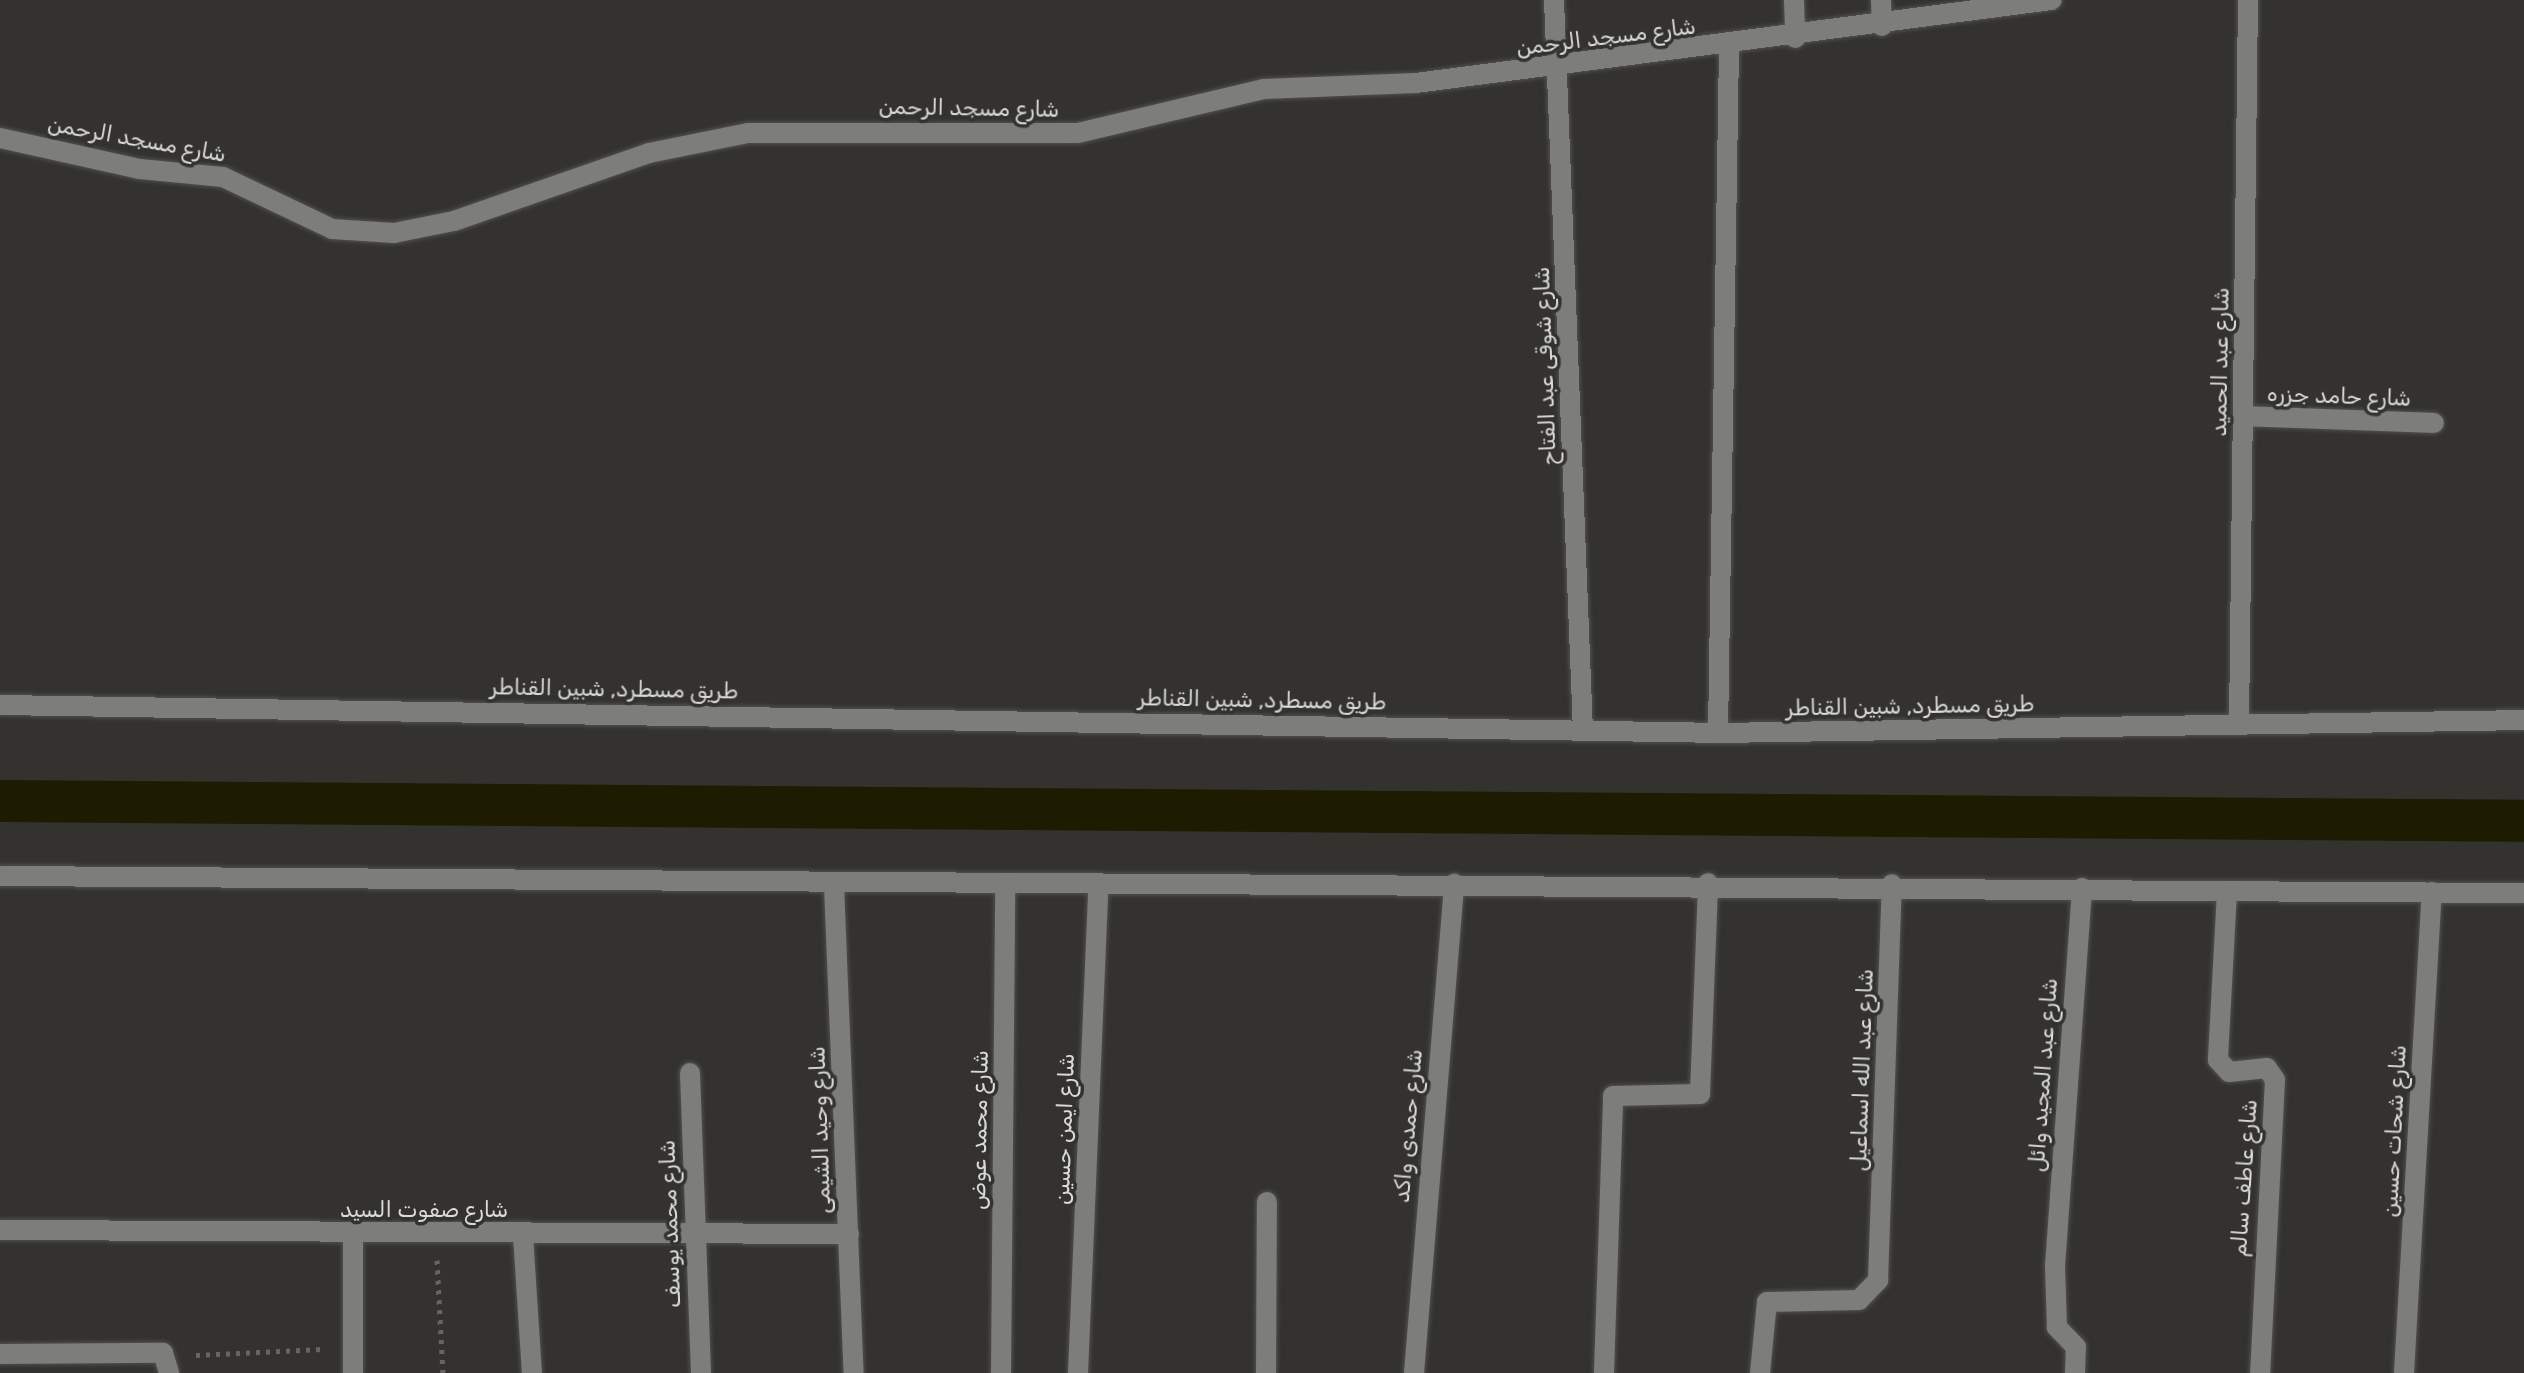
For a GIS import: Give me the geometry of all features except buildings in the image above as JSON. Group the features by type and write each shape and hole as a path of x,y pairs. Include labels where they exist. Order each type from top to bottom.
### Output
{"street":[{"name":"شارع شوقى عبد الفتاح","path":"1554,0 1583,730"},
{"path":"1794,0 1795,38"},
{"path":"1881,0 1882,26"},
{"name":"شارع مسجد الرحمن","path":"0,138 140,169 223,177 332,229 394,233 454,221 649,153 748,133 850,128 1036,137 1120,125 1264,89 1558,67 1882,26 1960,6 2052,0"},
{"name":"شارع عبد الحميد","path":"2239,724 2248,0"},
{"path":"1718,733 1729,47"},
{"name":"شارع حامد جزره","path":"2243,416 2434,423"},
{"name":"طريق مسطرد, شبين القناطر","path":"0,705 1718,733 2524,720"},
{"path":"0,876 1005,888 1708,883 2227,892 2524,893"},
{"path":"1604,1373 1613,1095 1700,1093 1708,883"},
{"name":"شارع حمدى واكد","path":"1414,1373 1454,884"},
{"name":"شارع عبد الله اسماعيل","path":"1760,1373 1762,1310 1776,1297 1845,1301 1872,1293 1881,1257 1892,884"},
{"name":"شارع وحيد الشيمى","path":"834,885 854,1373"},
{"name":"شارع محمد عوض","path":"1001,1373 1005,888"},
{"name":"شارع ايمن حسين","path":"1078,1373 1098,888"},
{"name":"شارع عبد المجيد وائل","path":"2075,1373 2076,1347 2057,1327 2055,1266 2082,888"},
{"name":"شارع عاطف سالم","path":"2227,892 2218,1060 2229,1072 2267,1068 2275,1080 2260,1373"},
{"name":"شارع شحات حسين","path":"2404,1373 2432,892"},
{"name":"شارع محمد يوسف","path":"690,1073 691,1234 701,1373"},
{"path":"1266,1373 1267,1202"},
{"name":"شارع صفوت السيد","path":"0,1230 435,1235 849,1234"},
{"path":"353,1234 353,1373"},
{"path":"523,1235 532,1373"},
{"path":"0,1354 166,1361"}],"path":[{"path":"435,1235 443,1373"},
{"path":"166,1361 353,1348"}],"waterway":[{"path":"0,801 2524,821"}]}
